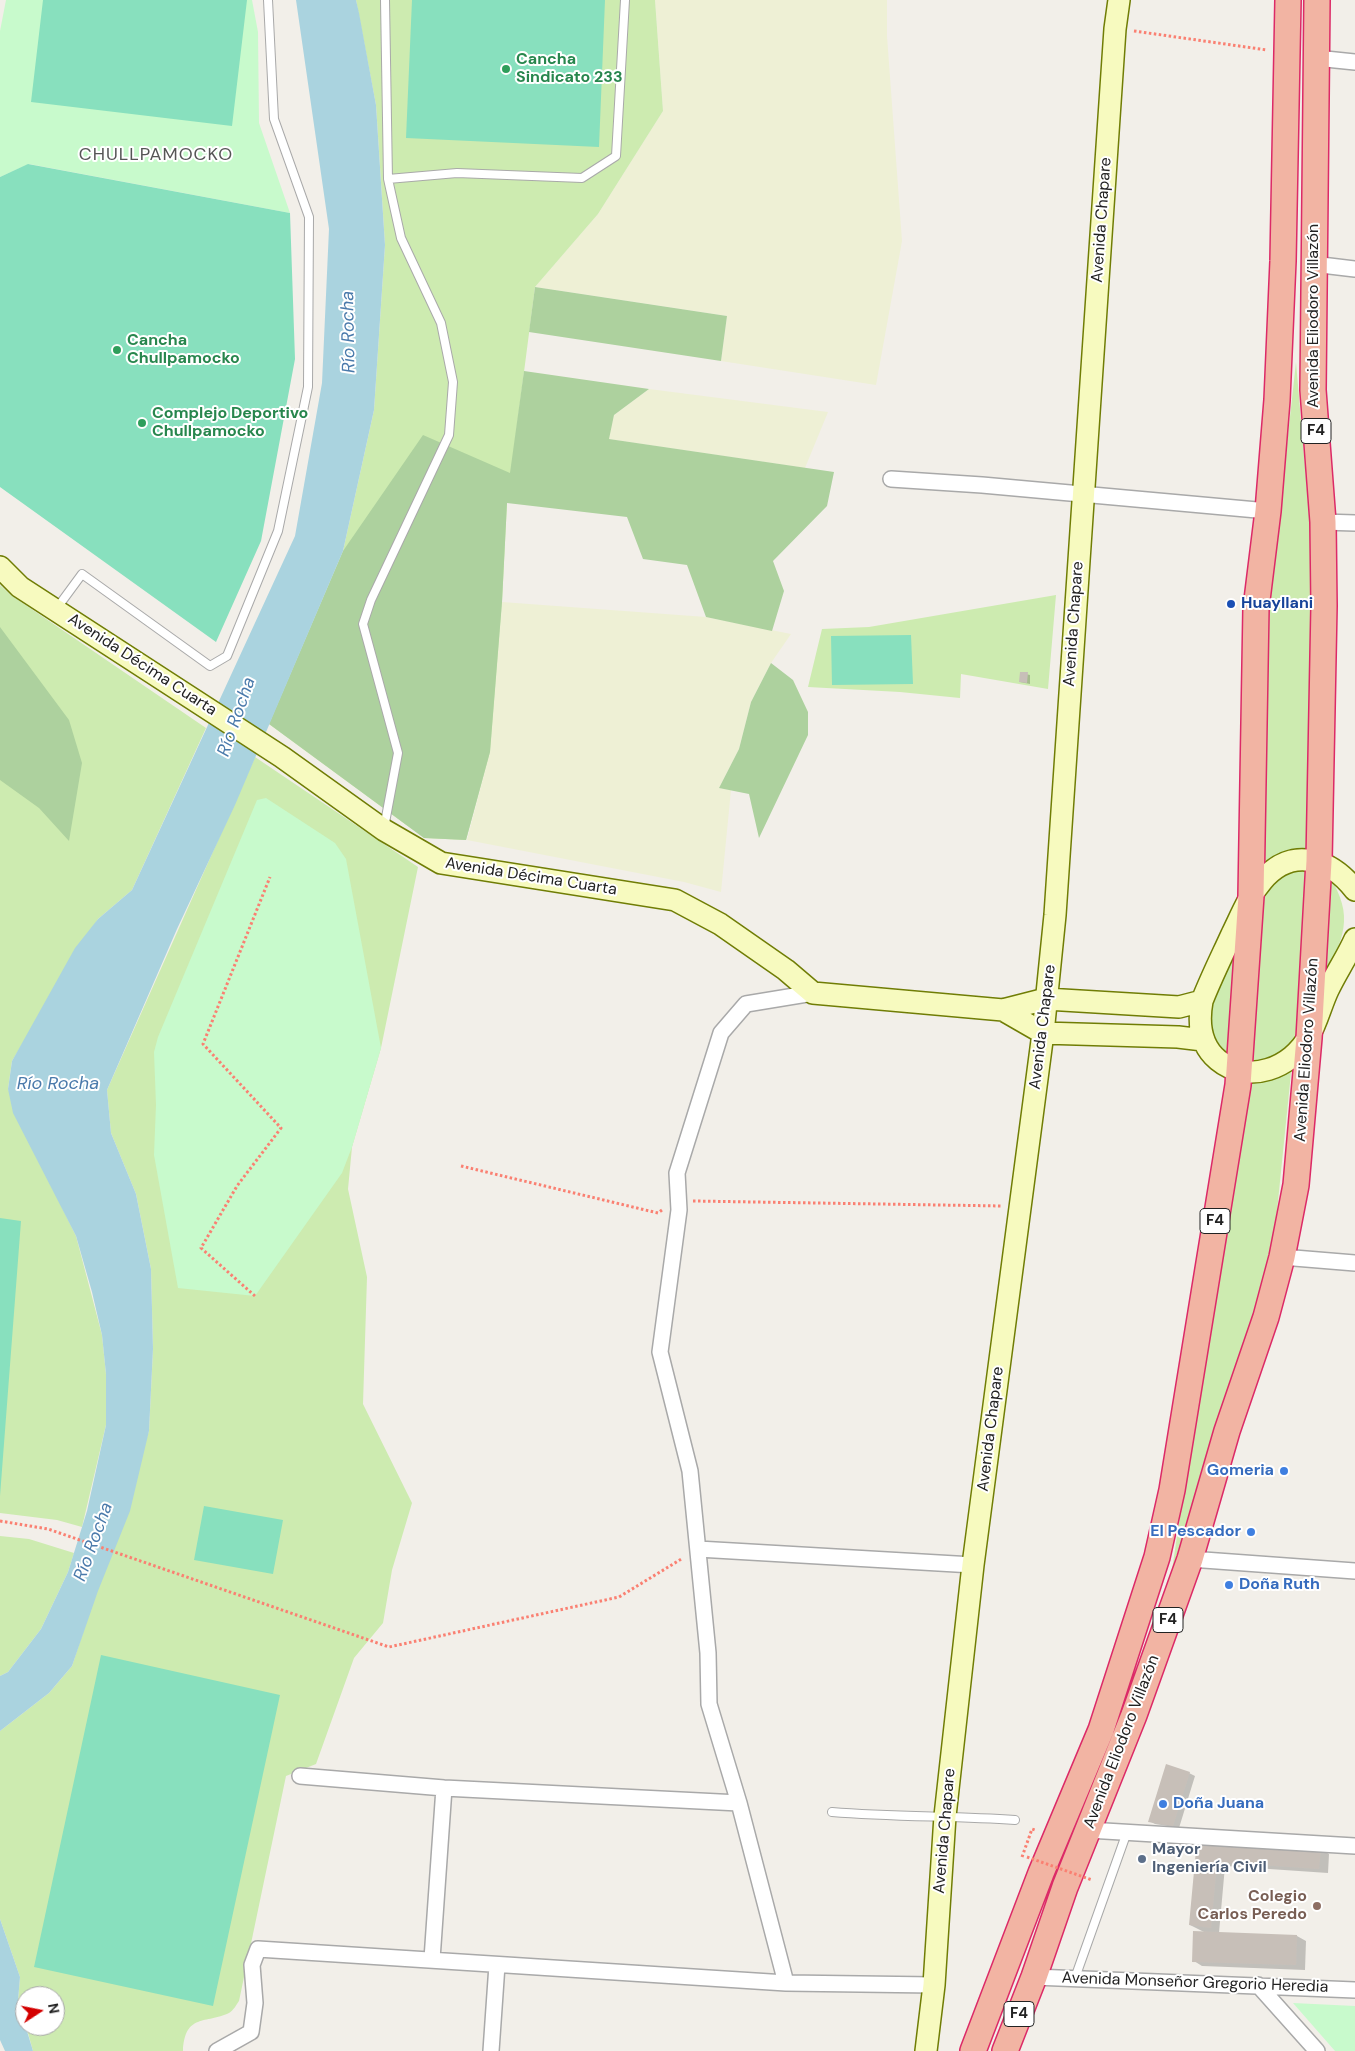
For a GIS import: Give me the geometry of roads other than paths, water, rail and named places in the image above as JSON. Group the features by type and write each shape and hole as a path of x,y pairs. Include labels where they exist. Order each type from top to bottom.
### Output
{"highway":[{"name":"Avenida Eliodoro Villazón","path":"973,2051 1041,1872 1101,1730 1157,1557 1172,1490 1240,1072 1251,896 1256,608 1268,511 1277,400 1283,271 1288,0"},
{"name":"Avenida Eliodoro Villazón","path":"1005,2051 1034,1977 1065,1887 1134,1714 1190,1559 1227,1431 1266,1317 1282,1257 1296,1185 1309,1038 1319,861 1324,606 1323,522 1312,390 1317,0"}],"main road":[{"name":"Avenida Chapare","path":"926,2051 934,1985 945,1816 973,1565 1043,1032 1055,915 1082,495 1115,29 1119,0"},
{"name":"Avenida Décima Cuarta","path":"0,567 20,587 282,757 384,830 441,863 675,900 720,924 786,970 813,993"},
{"path":"1355,890 1332,867 1319,861 1302,860 1288,862 1274,869 1251,896 1202,1001 1199,1018 1203,1040 1215,1057 1226,1066 1240,1072 1268,1071 1280,1065 1309,1038 1328,991 1355,939"},
{"path":"813,993 1003,1010 1046,999 1179,1007 1202,1001"},
{"path":"1003,1010 1043,1032 1178,1037 1203,1040"}],"street":[{"path":"1316,58 1355,62"},
{"path":"1313,264 1355,269"},
{"path":"891,479 982,485 1268,511"},
{"path":"1323,522 1355,523"},
{"path":"786,1983 739,1803 709,1704 708,1653 690,1471 660,1352 678,1201 677,1174 720,1033 746,1004 813,993"},
{"path":"1282,1257 1355,1263"},
{"path":"698,1549 973,1565"},
{"path":"1190,1559 1355,1571"},
{"path":"300,1776 444,1788 739,1803"},
{"path":"432,1959 444,1788"},
{"path":"1088,1830 1355,1846"},
{"path":"217,2051 251,2032 255,2004 252,1965 258,1949 786,1983 934,1985"},
{"path":"491,2051 497,1965"},
{"name":"Avenida Monseñor Gregorio Heredia","path":"1034,1977 1355,1990"},
{"path":"1258,1985 1317,2051"}],"lane":[{"path":"55,610 82,574 210,666 227,656 278,531 308,387 309,217 274,119 268,0"},
{"path":"384,830 398,753 363,624 371,600 449,435 453,382 441,323 401,238 388,179 385,0"},
{"path":"388,179 457,173 582,178 616,156 625,0"},
{"path":"832,1812 885,1817 945,1816 1015,1820"},
{"path":"1075,1978 1127,1832"}],"water":[{"name":"Río Rocha","path":"296,0 356,0 359,13 376,105 385,245 374,410 343,551 235,805 177,929 107,1090 111,1133 136,1194 151,1269 153,1349 149,1431 130,1511 98,1591 72,1666 49,1693 0,1731 0,1676 8,1672 41,1629 68,1572 87,1511 106,1425 106,1374 102,1335 92,1292 76,1236 13,1113 8,1089 12,1061 75,948 98,919 132,890 295,536 322,383 329,229"},
{"path":"0,1919 20,1977 19,1986 15,1986 15,2036 28,2036 33,2051 5,2051 0,2040"}],"place":[{"name":"Cancha Sindicato 233","path":"506,69"},
{"name":"Cancha Chullpamocko","path":"117,350"},
{"name":"Complejo Deportivo Chullpamocko","path":"142,423"},
{"name":"Huayllani","path":"1231,604"},
{"name":"Gomeria","path":"1284,1471"},
{"name":"El Pescador","path":"1251,1532"},
{"name":"Doña Ruth","path":"1229,1585"},
{"name":"Doña Juana","path":"1163,1804"},
{"name":"Mayor Ingeniería Civil","path":"1142,1859"},
{"name":"Colegio Carlos Peredo","path":"1317,1906"}],"district":[{"name":"CHULLPAMOCKO","path":"156,155"}]}
